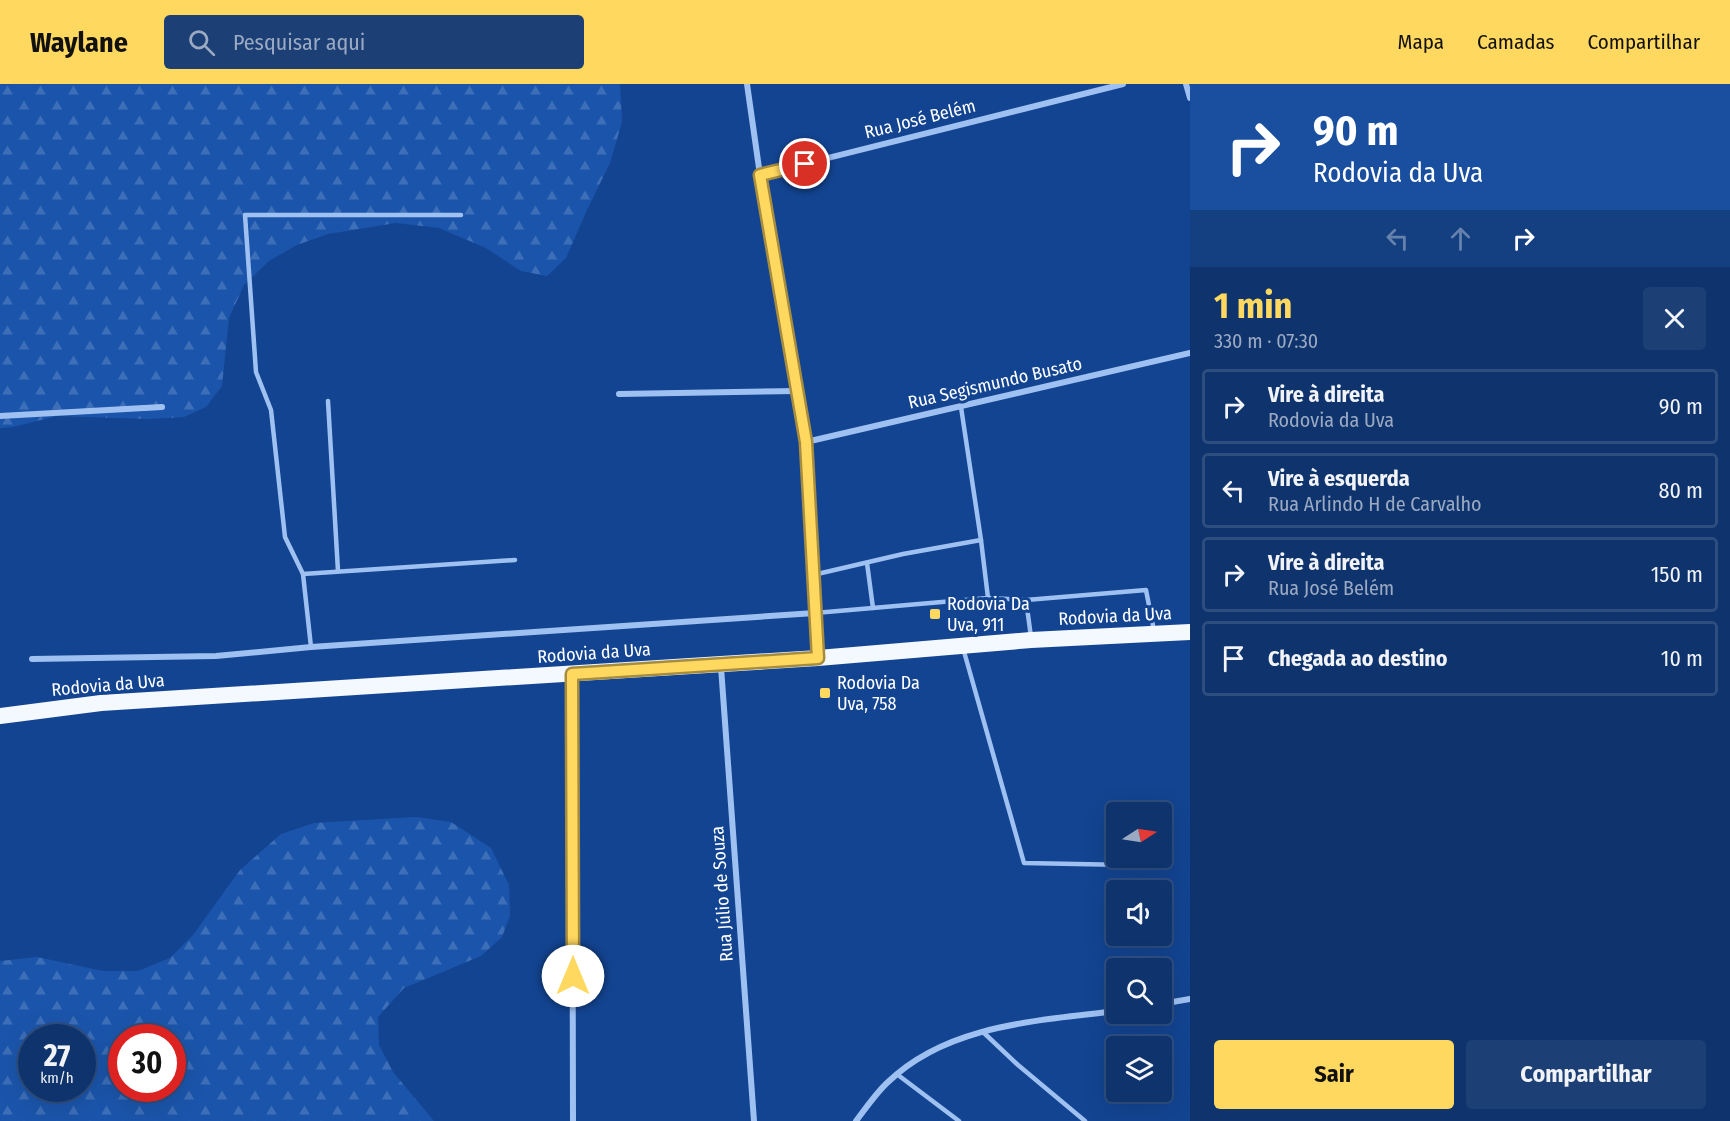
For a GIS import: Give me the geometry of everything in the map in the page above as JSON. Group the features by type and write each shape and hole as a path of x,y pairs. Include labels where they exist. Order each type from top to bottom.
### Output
{"highway":[{"name":"Rodovia da Uva","path":"0,716 101,703 818,658 1031,640 1190,632"}],"street":[{"path":"747,84 760,175 806,442 818,658"},
{"name":"Rua José Belém","path":"760,175 1123,84"},
{"path":"1186,84 1190,98"},
{"name":"Rua Segismundo Busato","path":"806,442 1190,353"},
{"path":"619,394 797,391"},
{"path":"0,416 162,407"},
{"path":"32,659 216,656 311,647 815,613"},
{"name":"Rua Júlio de Souza","path":"720,664 754,1121"},
{"path":"572,674 573,1121"},
{"path":"1172,1002 1190,999"},
{"path":"856,1121 888,1082 930,1051 983,1031 1028,1022 1106,1012"}],"lane":[{"path":"311,647 303,574 285,537 270,410 256,372 245,215 461,215"},
{"path":"328,401 338,571"},
{"path":"961,407 988,598"},
{"path":"813,575 981,540"},
{"path":"303,574 515,560"},
{"path":"867,563 873,608"},
{"path":"815,613 988,598 1026,600 1146,590 1155,634"},
{"path":"1026,600 1031,640"},
{"path":"962,646 1024,863 1106,865"},
{"path":"983,1031 1018,1065 1085,1121"},
{"path":"898,1075 959,1121"}],"green space":[{"path":"0,84 620,84 622,122 610,163 566,258 547,276 521,271 486,248 439,228 396,223 328,234 297,245 269,261 244,285 229,318 222,386 206,407 184,417 149,419 57,416 0,428"},
{"path":"416,817 451,822 491,848 509,885 510,916 502,937 481,956 404,988 378,1017 379,1045 393,1072 434,1121 0,1121 0,961 37,957 103,971 138,971 170,958 193,935 240,870 281,834 314,823"}],"place":[{"name":"Rodovia Da Uva, 911","path":"935,614"},
{"name":"Rodovia Da Uva, 758","path":"825,693"}],"route":[{"path":"573,976 572,674 818,658 806,442 760,175 805,164"}]}
